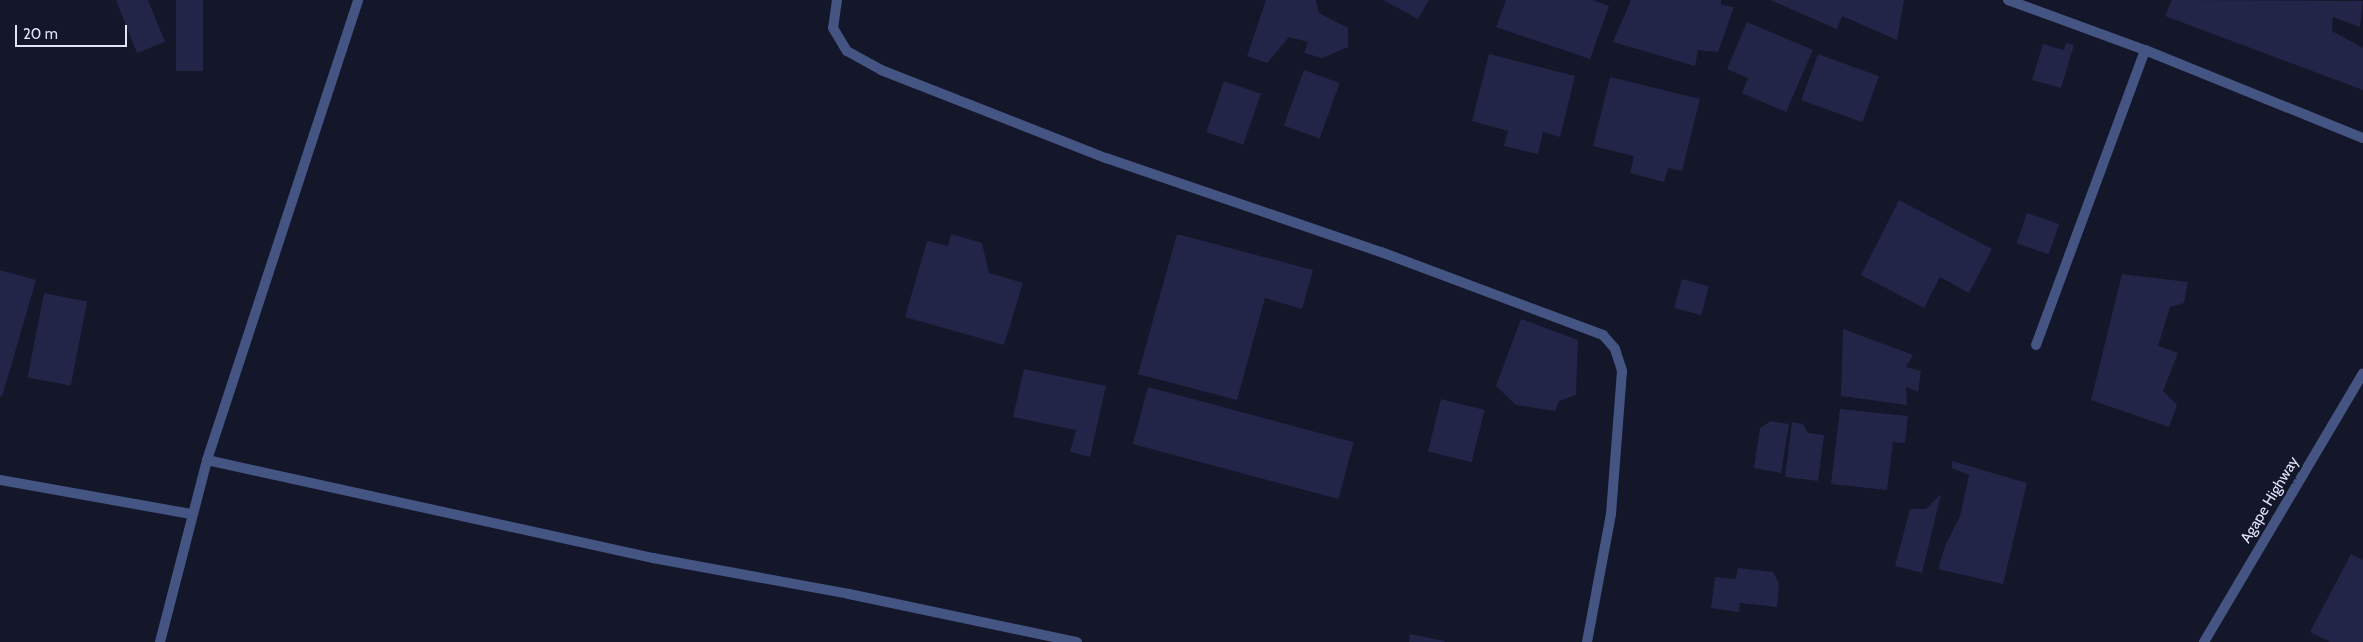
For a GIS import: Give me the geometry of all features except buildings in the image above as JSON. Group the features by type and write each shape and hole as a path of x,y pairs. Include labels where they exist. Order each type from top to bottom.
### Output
{"street":[{"path":"160,642 191,514 207,460 358,0"},
{"path":"837,0 833,28 847,51 881,70 1097,155 1381,252 1603,335 1615,349 1622,371 1611,514 1588,642"},
{"path":"2008,0 2145,50 2363,138"},
{"path":"2036,345 2145,50"},
{"name":"Agape Highway","path":"2204,642 2363,373"},
{"path":"207,460 653,558 1057,640 1078,642"},
{"path":"0,480 191,514"}]}
